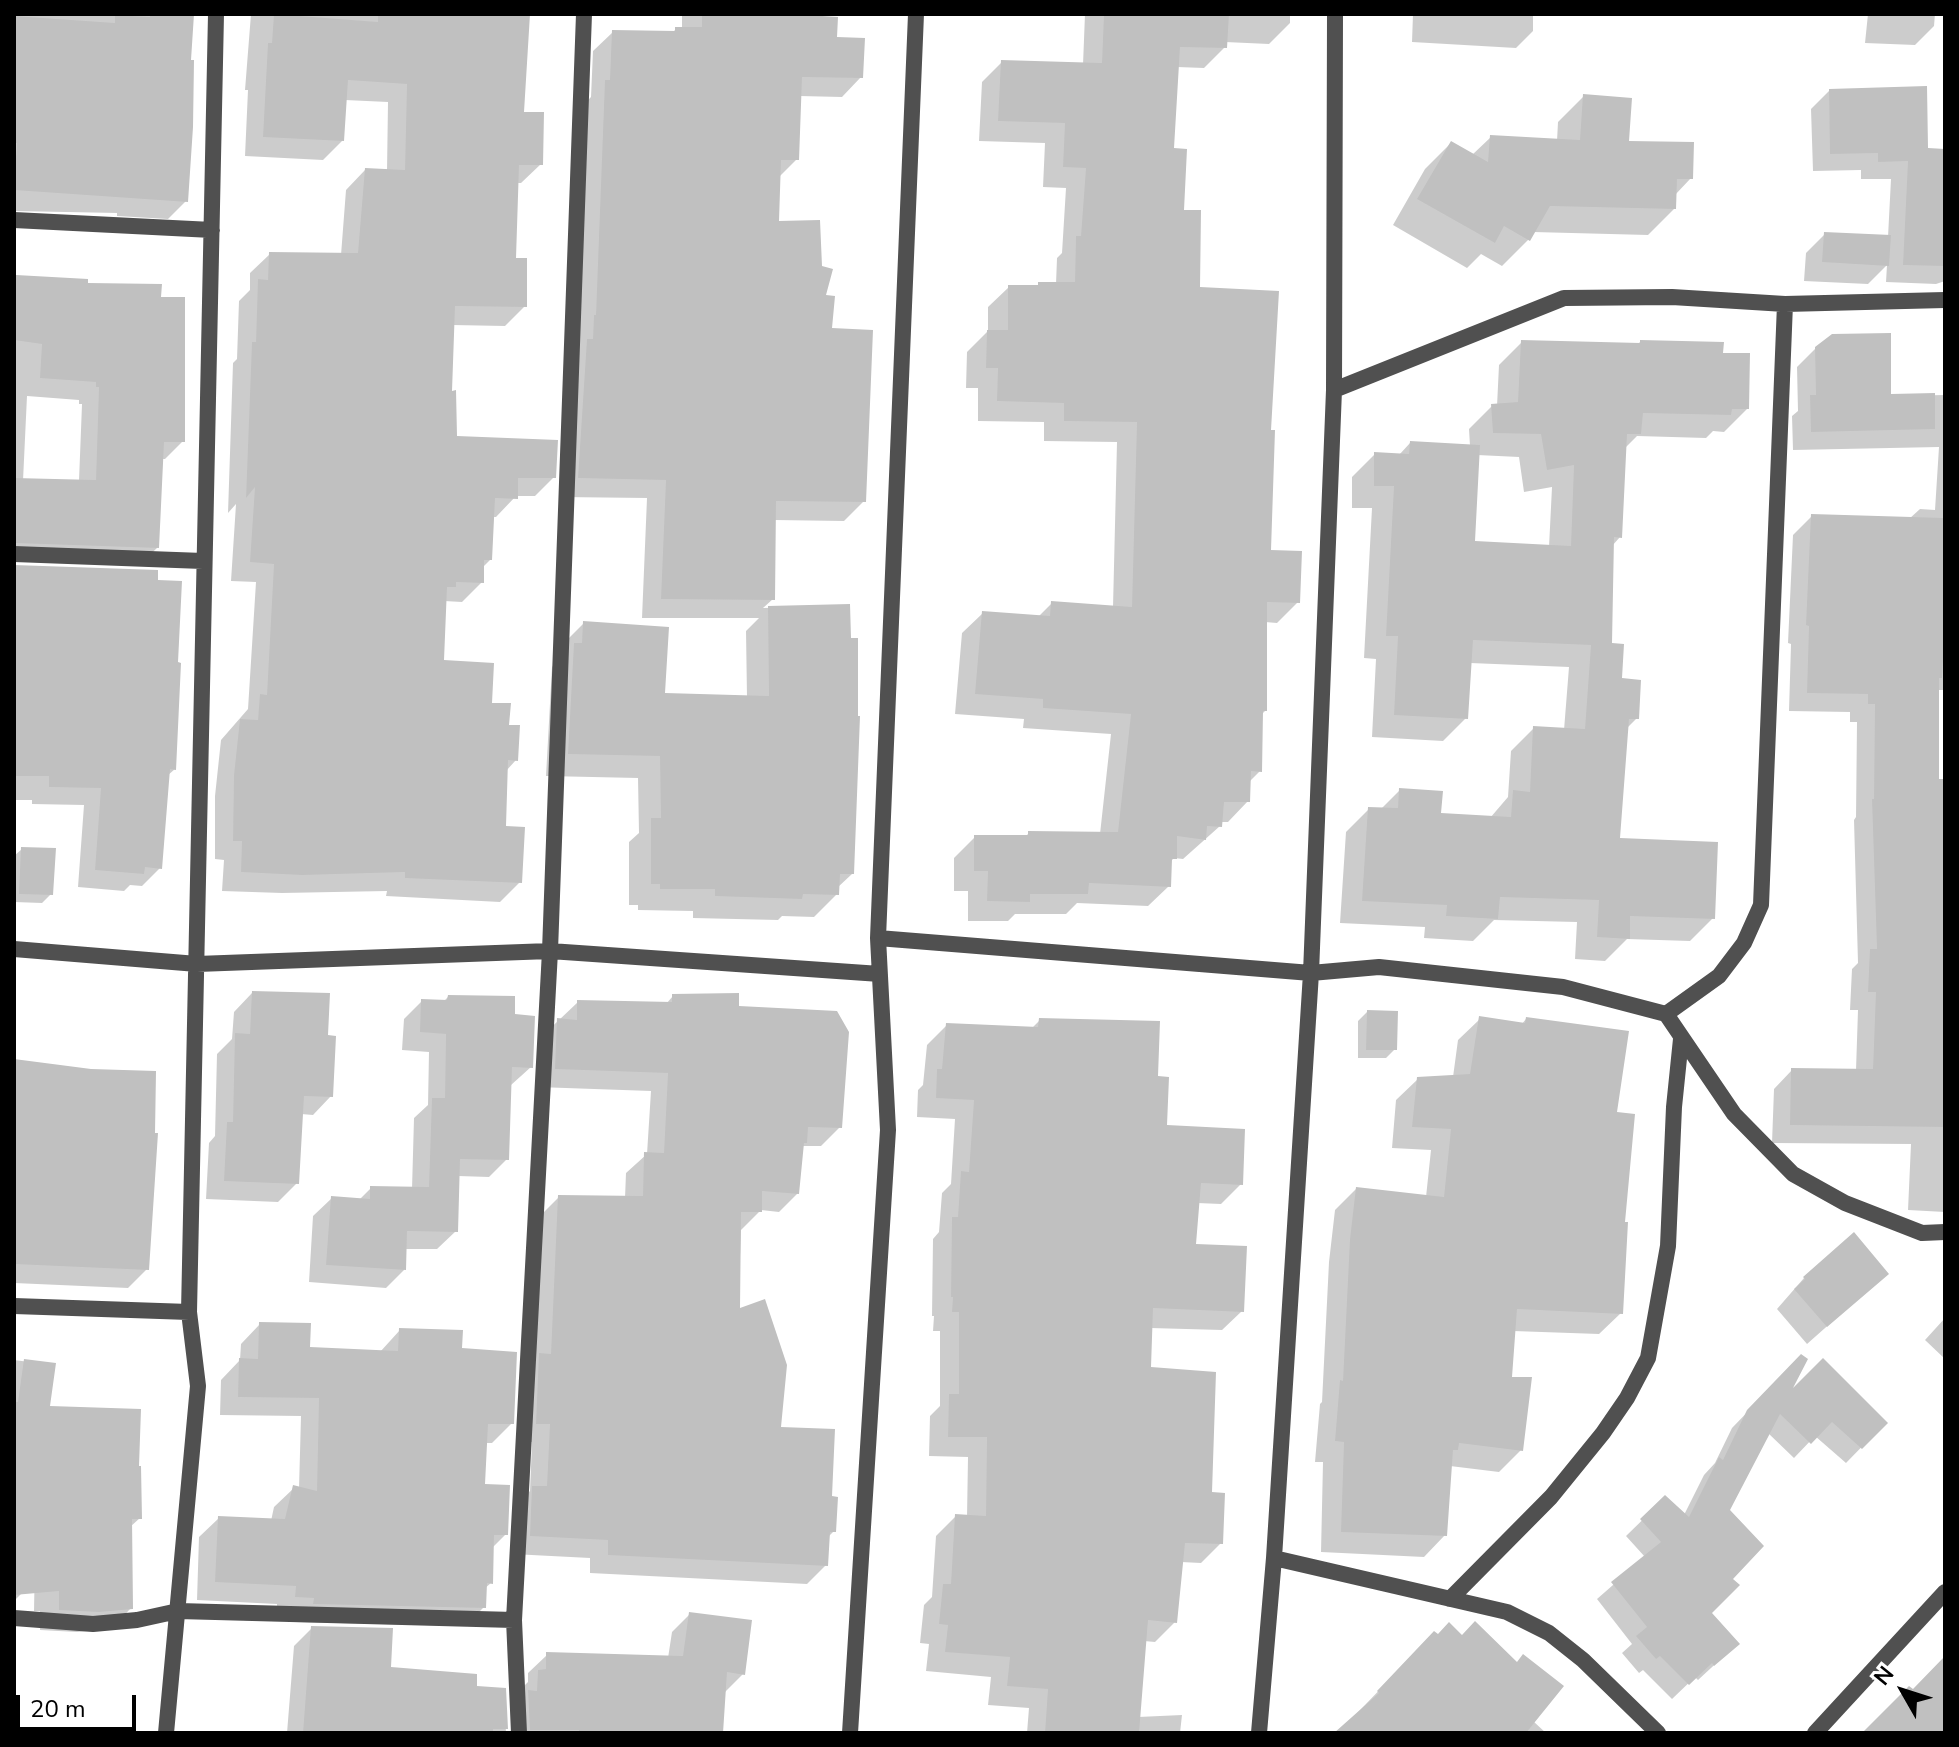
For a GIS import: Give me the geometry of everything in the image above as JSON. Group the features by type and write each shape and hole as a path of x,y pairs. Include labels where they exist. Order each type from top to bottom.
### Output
{"street":[{"path":"166,1733 198,1386 189,1312 216,14"},
{"path":"519,1733 514,1620 550,951 584,14"},
{"path":"850,1733 888,1130 878,938 916,14"},
{"path":"1259,1733 1274,1558 1311,973 1334,390 1335,14"},
{"path":"14,220 212,230"},
{"path":"1334,390 1564,298 1672,297 1785,304 1945,300"},
{"path":"1666,1014 1719,976 1744,943 1761,905 1785,304"},
{"path":"14,554 203,561"},
{"path":"878,938 1311,973 1379,967 1563,987 1666,1014 1734,1114 1793,1174 1845,1203 1922,1233 1945,1232"},
{"path":"14,949 197,964 550,951 880,974"},
{"path":"1450,1599 1551,1497 1603,1433 1627,1398 1648,1358 1668,1246 1674,1107 1681,1039"},
{"path":"14,1306 189,1312"},
{"path":"1274,1558 1507,1612 1549,1633 1583,1660 1658,1733"},
{"path":"1815,1733 1945,1592"},
{"path":"14,1618 93,1624 137,1620 178,1611 514,1620"}],"building":[{"path":"150,14 194,14 191,60 194,60 193,127 188,202 14,190 17,143 14,143 14,16 115,23 115,15 150,17"},
{"path":"274,14 378,22 378,14 530,14 524,112 544,112 543,165 519,165 516,258 527,258 527,307 455,306 452,391 456,390 457,436 558,440 556,478 518,478 518,499 495,498 492,560 484,560 484,583 456,582 456,587 447,587 444,660 494,663 492,703 511,703 509,725 520,725 518,761 508,760 506,826 525,827 522,883 405,878 405,872 302,875 241,872 242,841 233,841 234,775 240,719 258,720 260,694 267,695 274,564 250,562 255,487 246,498 252,342 256,342 258,279 268,280 269,252 358,253 365,168 405,170 407,84 348,80 344,141 263,137 268,43 272,43"},
{"path":"702,14 838,17 837,37 865,38 863,78 802,77 799,160 781,160 779,221 820,220 822,266 833,269 826,295 835,296 832,328 873,330 866,502 776,501 775,600 661,599 666,480 578,478 587,339 593,339 596,315 605,80 610,80 612,30 675,31 675,27 702,27"},
{"path":"1104,14 1229,14 1227,48 1180,47 1174,148 1187,149 1184,210 1201,210 1200,287 1279,291 1271,430 1275,430 1271,550 1302,551 1300,603 1267,602 1267,711 1263,711 1262,772 1251,771 1250,802 1224,802 1222,827 1207,826 1206,840 1177,836 1177,859 1172,859 1171,887 1089,883 1088,894 1030,894 1030,902 987,901 988,871 974,871 974,835 1028,835 1028,831 1118,832 1131,714 1043,708 1043,699 975,694 982,611 1050,616 1051,601 1132,607 1137,422 1064,421 1064,403 997,401 998,368 986,368 987,330 1008,330 1008,285 1075,282 1076,236 1081,236 1086,168 1063,167 1065,123 998,121 1001,60 1102,63"},
{"path":"1927,86 1928,148 1945,149 1945,266 1903,265 1908,161 1878,162 1878,153 1830,154 1829,89"},
{"path":"1583,94 1632,98 1629,141 1694,142 1693,179 1677,179 1676,209 1550,206 1530,241 1504,226 1495,243 1417,199 1451,141 1488,162 1490,135 1580,140"},
{"path":"1824,232 1891,235 1889,266 1822,262"},
{"path":"16,275 88,279 88,283 162,284 161,297 185,297 185,442 164,442 159,548 14,543 14,478 96,480 99,387 96,387 96,382 40,378 42,344 14,340"},
{"path":"1891,333 1891,394 1935,393 1935,429 1811,432 1810,395 1816,395 1815,347 1832,334"},
{"path":"1521,340 1724,342 1723,353 1750,353 1749,409 1732,409 1731,415 1643,413 1641,434 1627,434 1622,538 1614,537 1612,643 1624,644 1622,678 1641,680 1639,719 1629,719 1620,838 1718,842 1715,919 1630,916 1630,939 1597,937 1599,900 1500,897 1498,919 1446,916 1447,905 1362,901 1368,807 1398,808 1399,788 1443,791 1441,813 1511,817 1513,790 1530,792 1533,726 1585,729 1591,645 1473,640 1468,719 1394,715 1398,636 1386,636 1394,486 1374,486 1374,452 1409,454 1410,441 1480,445 1475,541 1571,546 1574,465 1547,470 1541,434 1493,433 1491,404 1518,402"},
{"path":"1811,514 1945,518 1939,779 1945,779 1945,1127 1790,1125 1791,1068 1873,1069 1876,992 1868,992 1870,949 1877,949 1872,799 1875,704 1868,704 1868,694 1807,693 1809,626 1806,625"},
{"path":"14,565 158,570 158,580 182,581 176,770 170,769 162,869 145,867 144,874 95,870 101,788 49,787 49,776 14,776"},
{"path":"850,604 851,638 858,638 860,716 854,874 840,874 839,895 803,894 802,899 715,896 715,889 660,889 660,884 651,884 651,818 661,818 660,756 568,754 574,643 582,643 583,621 669,627 665,693 769,696 768,606"},
{"path":"21,847 56,848 53,895 19,894"},
{"path":"252,991 330,993 328,1035 336,1036 333,1097 304,1096 299,1184 224,1181 227,1122 233,1122 235,1033 250,1034"},
{"path":"739,993 739,1006 837,1011 849,1032 842,1128 808,1127 799,1194 762,1191 762,1212 741,1212 740,1308 765,1299 787,1365 781,1427 835,1429 832,1496 838,1497 836,1532 830,1532 828,1566 608,1555 608,1540 530,1536 532,1486 547,1486 550,1424 536,1424 539,1353 551,1354 558,1195 643,1196 644,1152 664,1153 668,1073 555,1069 557,1018 577,1020 577,1000 672,1002 672,994"},
{"path":"448,995 515,996 515,1014 535,1016 533,1068 512,1067 509,1160 460,1159 458,1232 407,1231 406,1270 326,1265 331,1196 370,1199 370,1186 429,1187 432,1098 445,1098 446,1034 420,1032 421,999 447,1000"},
{"path":"1367,1010 1398,1011 1397,1050 1366,1050"},
{"path":"1479,1016 1525,1023 1526,1017 1629,1031 1617,1112 1635,1114 1625,1222 1628,1222 1623,1314 1517,1309 1512,1377 1532,1377 1523,1451 1459,1443 1458,1450 1453,1450 1447,1536 1341,1532 1344,1442 1335,1441 1340,1380 1343,1381 1350,1239 1356,1187 1444,1197 1451,1129 1412,1127 1417,1077 1470,1074"},
{"path":"1039,1018 1160,1021 1158,1076 1169,1077 1167,1125 1245,1129 1243,1185 1201,1183 1196,1244 1247,1246 1244,1312 1153,1308 1151,1367 1216,1372 1212,1492 1225,1493 1223,1544 1185,1543 1177,1623 1148,1620 1139,1733 1045,1733 1048,1689 1007,1686 1010,1657 945,1652 948,1625 939,1624 943,1584 951,1584 955,1514 986,1516 987,1437 948,1437 949,1394 959,1394 959,1312 952,1312 951,1297 952,1217 958,1217 961,1171 969,1172 974,1100 936,1098 937,1069 942,1069 946,1023 1038,1027"},
{"path":"14,1059 91,1069 156,1071 155,1133 158,1133 149,1270 14,1264"},
{"path":"1854,1232 1889,1274 1827,1327 1794,1289 1805,1279 1803,1277"},
{"path":"259,1322 311,1323 310,1347 398,1351 399,1328 463,1330 462,1348 517,1352 514,1424 488,1424 485,1484 510,1485 508,1535 494,1535 493,1584 487,1583 486,1608 313,1604 314,1598 295,1597 296,1586 215,1582 218,1516 285,1519 293,1485 317,1491 319,1398 238,1397 239,1358 258,1359"},
{"path":"1801,1354 1808,1359 1793,1388 1823,1358 1888,1423 1862,1449 1832,1422 1811,1444 1780,1414 1730,1510 1764,1546 1733,1579 1740,1585 1712,1613 1740,1644 1714,1666 1712,1663 1689,1685 1660,1656 1656,1659 1636,1636 1647,1627 1611,1582 1661,1542 1640,1519 1665,1495 1689,1517 1719,1457 1723,1460 1747,1410"},
{"path":"24,1359 56,1363 50,1406 141,1409 139,1466 142,1519 132,1519 133,1609 99,1612 59,1610 59,1591 14,1595 14,1402 18,1402"},
{"path":"689,1612 752,1620 745,1675 727,1672 723,1733 530,1730 528,1690 537,1691 538,1670 546,1669 546,1652 683,1656"},
{"path":"1475,1621 1517,1662 1523,1654 1564,1686 1526,1733 1334,1733 1379,1693 1377,1691 1434,1631 1438,1634 1449,1622 1462,1635"},
{"path":"311,1626 393,1628 391,1667 477,1674 477,1686 506,1688 508,1729 493,1729 493,1733 303,1733"},
{"path":"1945,1656 1945,1733 1862,1733 1909,1686 1913,1689"}]}
